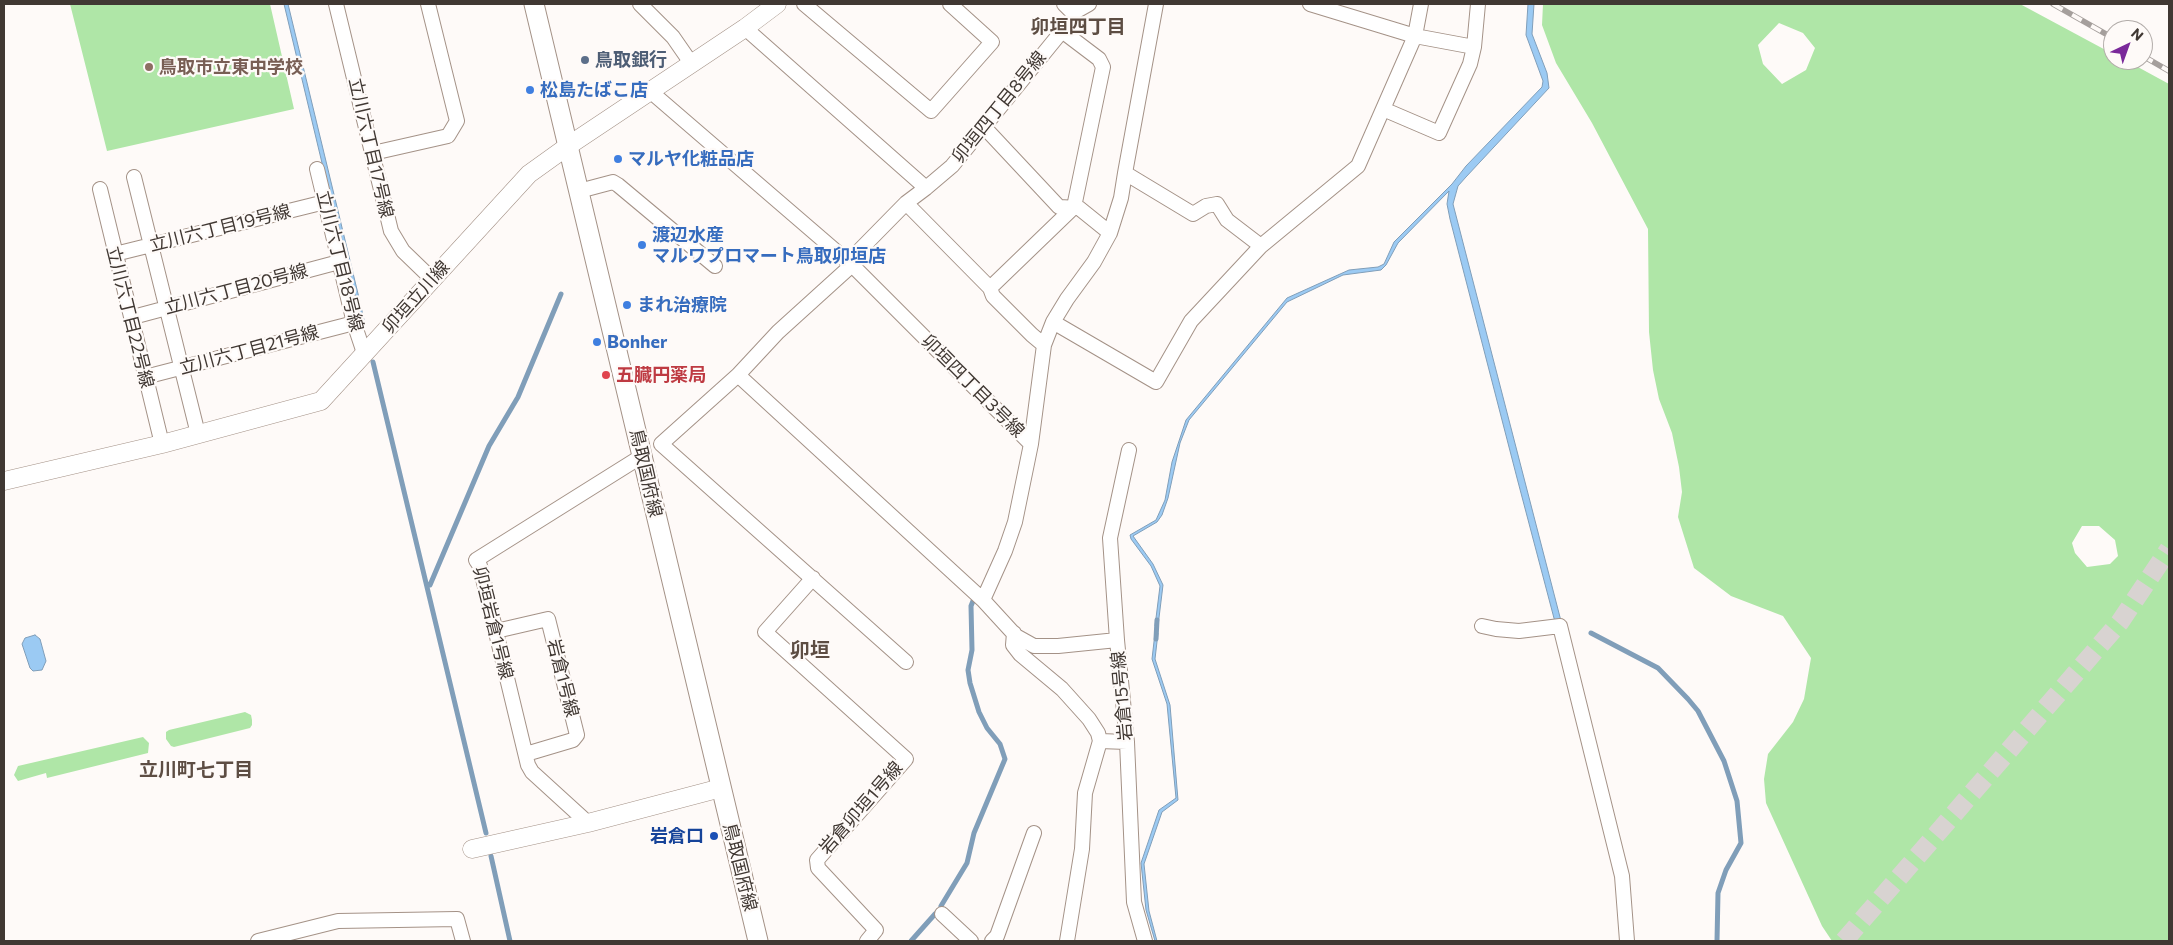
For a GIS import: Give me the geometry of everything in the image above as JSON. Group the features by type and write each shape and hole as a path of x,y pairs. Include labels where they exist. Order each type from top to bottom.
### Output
{"main road":[{"name":"鳥取国府線","path":"534,4 758,941"}],"street":[{"name":"立川六丁目17号線","path":"336,4 393,237 410,258 432,279"},
{"path":"373,153 448,136 458,121 428,4"},
{"path":"640,4 673,37 691,63"},
{"name":"卯垣立川線","path":"4,481 162,444 320,401 522,180 568,146 745,28 777,4"},
{"path":"804,4 931,111 992,42 950,4"},
{"path":"1069,8 1089,4"},
{"name":"卯垣四丁目3号線","path":"1031,444 1044,345 1054,322 1094,262 1110,233 1121,198 1156,4"},
{"path":"1310,4 1415,36 1474,47"},
{"path":"1054,322 1156,382 1191,321 1261,246 1358,166 1415,36 1421,4"},
{"path":"1383,108 1440,133 1470,64 1474,47 1478,4"},
{"name":"卯垣四丁目8号線","path":"813,578 661,444 738,375 778,332 850,263 906,203 952,166 985,128 996,110 1062,31 1069,8"},
{"path":"745,28 926,188"},
{"path":"990,288 1074,207 1103,67 1099,59 1062,31"},
{"name":"卯垣四丁目3号線","path":"650,91 850,263 1031,444"},
{"path":"985,128 1059,208 1079,208 1110,233"},
{"name":"立川六丁目18号線","path":"318,170 354,323 364,353"},
{"path":"1125,173 1193,214 1206,206 1217,204 1227,220 1261,246"},
{"path":"134,177 198,434"},
{"path":"579,190 613,182 715,266"},
{"name":"立川六丁目22号線","path":"100,189 115,254 133,316 145,377 162,444"},
{"name":"立川六丁目19号線","path":"115,254 324,202"},
{"path":"906,203 990,288 993,296 1032,336 1044,345"},
{"name":"立川六丁目20号線","path":"133,316 339,262"},
{"name":"立川六丁目21号線","path":"145,377 354,323"},
{"path":"738,375 983,600 1014,633 1034,646 1058,646 1117,640"},
{"path":"983,600 1005,551 1015,522 1031,444"},
{"name":"岩倉15号線","path":"1129,450 1110,538 1127,742 1134,902 1145,941"},
{"name":"卯垣岩倉1号線","path":"588,823 532,772 480,566 476,560 642,456"},
{"path":"813,578 906,662"},
{"name":"岩倉卯垣1号線","path":"813,578 765,632 906,759 817,860 818,868 876,930 867,941"},
{"name":"岩倉1号線","path":"496,631 548,619 577,735 573,740 526,754"},
{"path":"1482,626 1519,631 1560,626 1622,876 1626,941"},
{"path":"1014,633 1013,645 1016,649 1062,689 1076,704 1098,733 1100,742 1085,793 1082,849 1067,941"},
{"path":"1100,742 1127,742"},
{"path":"472,849 588,823 721,788"},
{"path":"992,941 997,936 1034,832"},
{"path":"942,914 971,941"},
{"path":"258,941 338,921 457,919 463,941"}],"green space":[{"path":"70,4 270,4 294,109 107,151"},
{"path":"1543,4 2020,4 2103,49 2103,70 2143,70 2169,84 2169,941 1832,941 1822,926 1766,803 1764,779 1768,754 1793,722 1804,699 1811,658 1783,616 1731,596 1694,568 1678,517 1682,492 1672,433 1659,399 1653,370 1649,332 1648,229 1592,123 1556,63 1542,25","holes":["1779,23 1803,33 1815,48 1806,70 1782,84 1763,64 1758,45","2082,526 2099,526 2115,540 2118,556 2110,564 2087,567 2075,553 2072,543"]},
{"path":"245,712 251,715 252,725 250,728 174,747 166,739 166,732 169,730"},
{"path":"143,737 149,743 148,753 47,778 46,773 18,781 14,775 18,766"}],"water":[{"path":"284,4 288,4 360,302 364,320 360,322"},
{"path":"1528,4 1534,4 1532,34 1547,73 1549,88 1458,186 1453,204 1561,621 1555,622 1517,478 1450,219 1447,204 1449,191 1398,243 1386,265 1381,270 1343,275 1287,302 1189,420 1180,443 1168,498 1162,515 1157,522 1133,536 1153,564 1163,585 1158,626 1155,626 1160,586 1151,566 1130,535 1156,520 1165,500 1172,462 1186,420 1287,298 1349,270 1378,267 1384,264 1394,242 1452,184 1466,166 1542,87 1543,81 1526,35"},
{"path":"1155,633 1158,633 1155,659 1170,705 1178,800 1162,812 1144,864 1149,911 1157,941 1155,941 1146,910 1141,863 1159,810 1176,798 1167,704 1152,659"},
{"path":"35,635 40,639 46,661 42,670 33,671 30,668 22,644 25,638"}],"waterway":[{"path":"430,585 489,446 518,397 561,294"},
{"path":"373,362 486,833"},
{"path":"941,906 967,863 974,833 1005,759 1000,744 987,728 979,712 970,683 968,670 972,650 971,606 973,601"},
{"path":"1156,639 1157,620"},
{"path":"1591,633 1658,668 1698,711 1724,761 1737,801 1741,843 1726,870 1718,893 1717,941"},
{"path":"491,856 510,941"},
{"path":"911,941 935,914"}],"tunnel":[{"path":"1844,941 2120,622 2169,549"}],"railway":[{"path":"2053,4 2103,32"},
{"path":"2153,62 2169,71"}],"place":[{"name":"鳥取銀行","path":"585,60"},
{"name":"鳥取市立東中学校","path":"149,67"},
{"name":"松島たばこ店","path":"530,90"},
{"name":"マルヤ化粧品店","path":"618,159"},
{"name":"渡辺水産 マルワプロマート鳥取卯垣店","path":"642,245"},
{"name":"まれ治療院","path":"627,305"},
{"name":"Bonher","path":"597,342"},
{"name":"五臓円薬局","path":"606,375"},
{"name":"岩倉口","path":"714,836"}],"district":[{"name":"卯垣四丁目","path":"1078,27"},
{"name":"卯垣","path":"810,650"},
{"name":"立川町七丁目","path":"196,770"}]}
